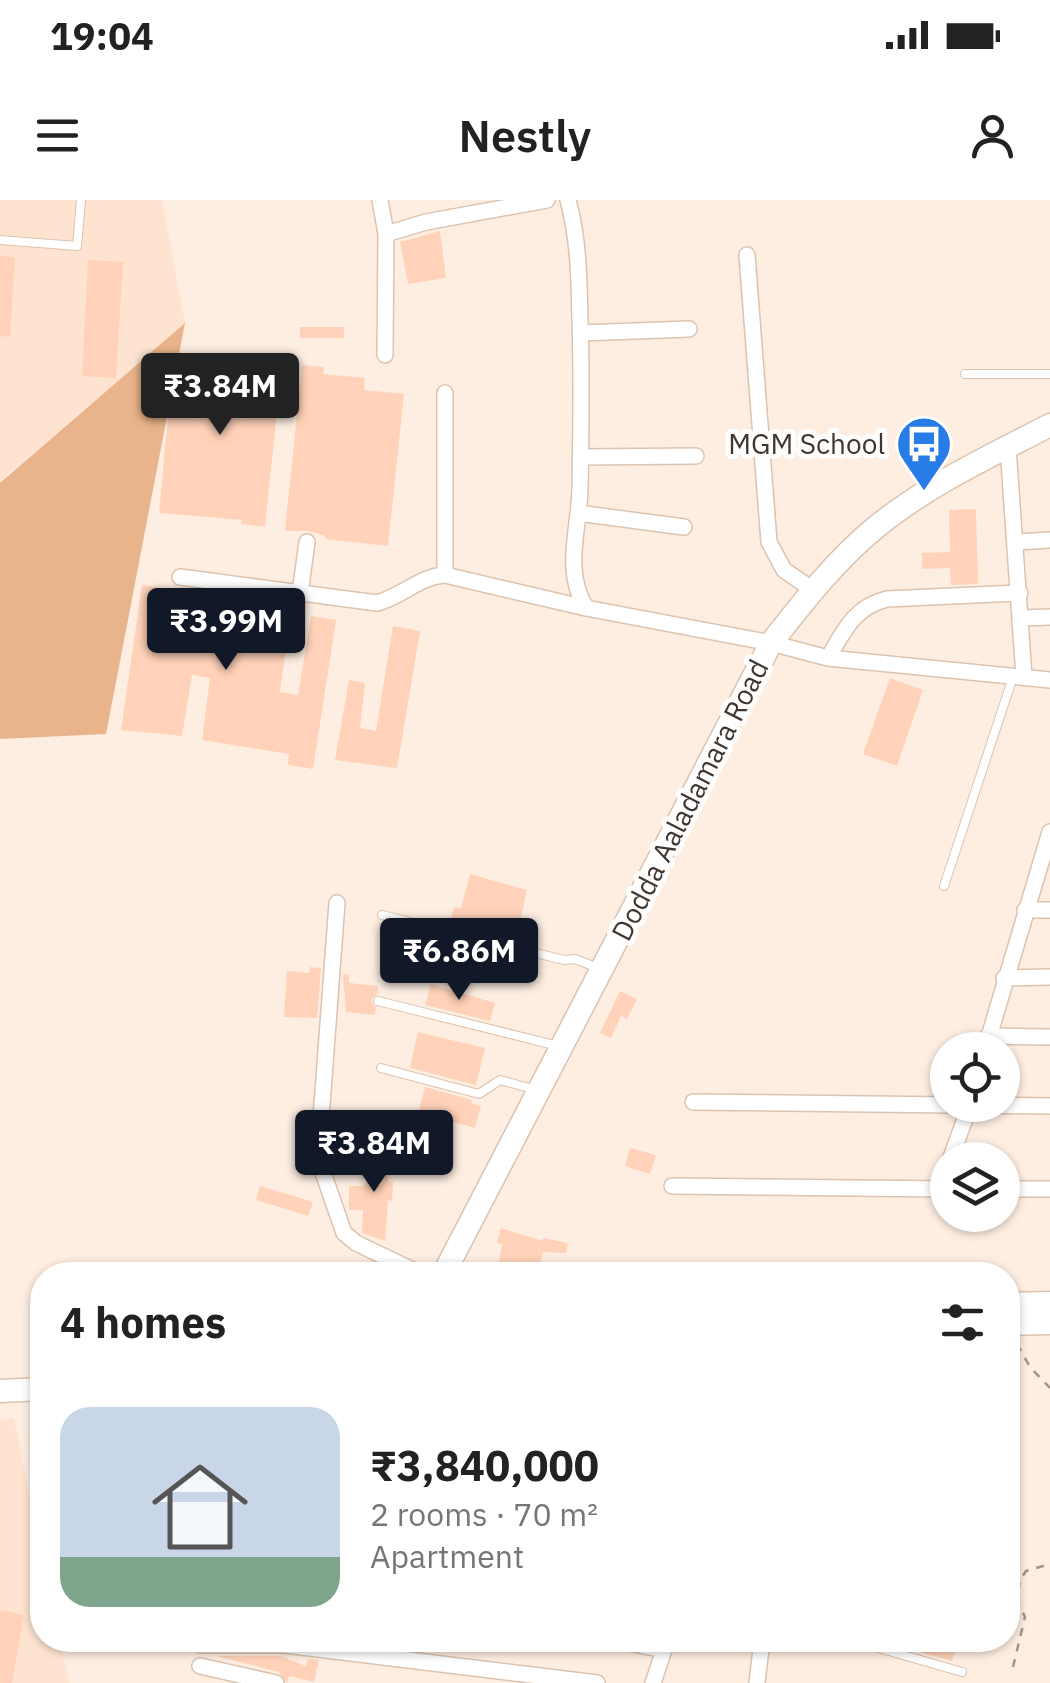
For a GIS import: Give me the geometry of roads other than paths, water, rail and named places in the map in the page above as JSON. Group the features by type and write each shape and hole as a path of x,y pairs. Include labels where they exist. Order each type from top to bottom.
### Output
{"main road":[{"name":"Dodda Aaladamara Road","path":"449,1262 770,643 813,590 876,528 924,493 1050,425"},
{"path":"1020,1313 1050,1303"},
{"path":"1020,1319 1050,1323"},
{"path":"0,1391 30,1390"}],"street":[{"path":"380,200 386,234 385,355"},
{"path":"386,234 426,222 547,200"},
{"path":"568,200 576,228 580,333 580,457 572,559 576,592 586,608"},
{"path":"747,254 769,542 784,570 813,590"},
{"path":"580,333 689,329"},
{"path":"445,575 446,393"},
{"path":"1008,447 1022,618 1019,676"},
{"path":"580,457 696,456"},
{"path":"578,513 684,527"},
{"path":"1016,542 1050,540"},
{"path":"300,593 307,542"},
{"path":"180,577 377,603 432,576 445,575 828,658 1050,680"},
{"path":"828,658 851,619 872,603 1020,592"},
{"path":"1022,618 1050,618"},
{"path":"989,1032 1049,839"},
{"path":"336,903 318,1158 344,1233 396,1262"},
{"path":"1025,910 1050,910"},
{"path":"1004,978 1050,977"},
{"path":"1020,1040 1050,1037"},
{"path":"693,1102 930,1105"},
{"path":"1020,1106 1050,1106"},
{"path":"672,1186 930,1188"},
{"path":"1020,1188 1050,1188"},
{"path":"342,1652 597,1683"},
{"path":"653,1683 664,1652"},
{"path":"757,1683 761,1652"},
{"path":"201,1674 276,1683"}],"lane":[{"path":"0,240 76,246 81,200"},
{"path":"965,374 1050,374"},
{"path":"944,886 1019,676"},
{"path":"382,914 546,956 575,959 602,970"},
{"path":"378,1001 560,1046"},
{"path":"381,1068 479,1094 500,1080 538,1090"},
{"path":"893,1652 962,1672"}],"place":[{"name":"MGM School","path":"924,493"}]}
